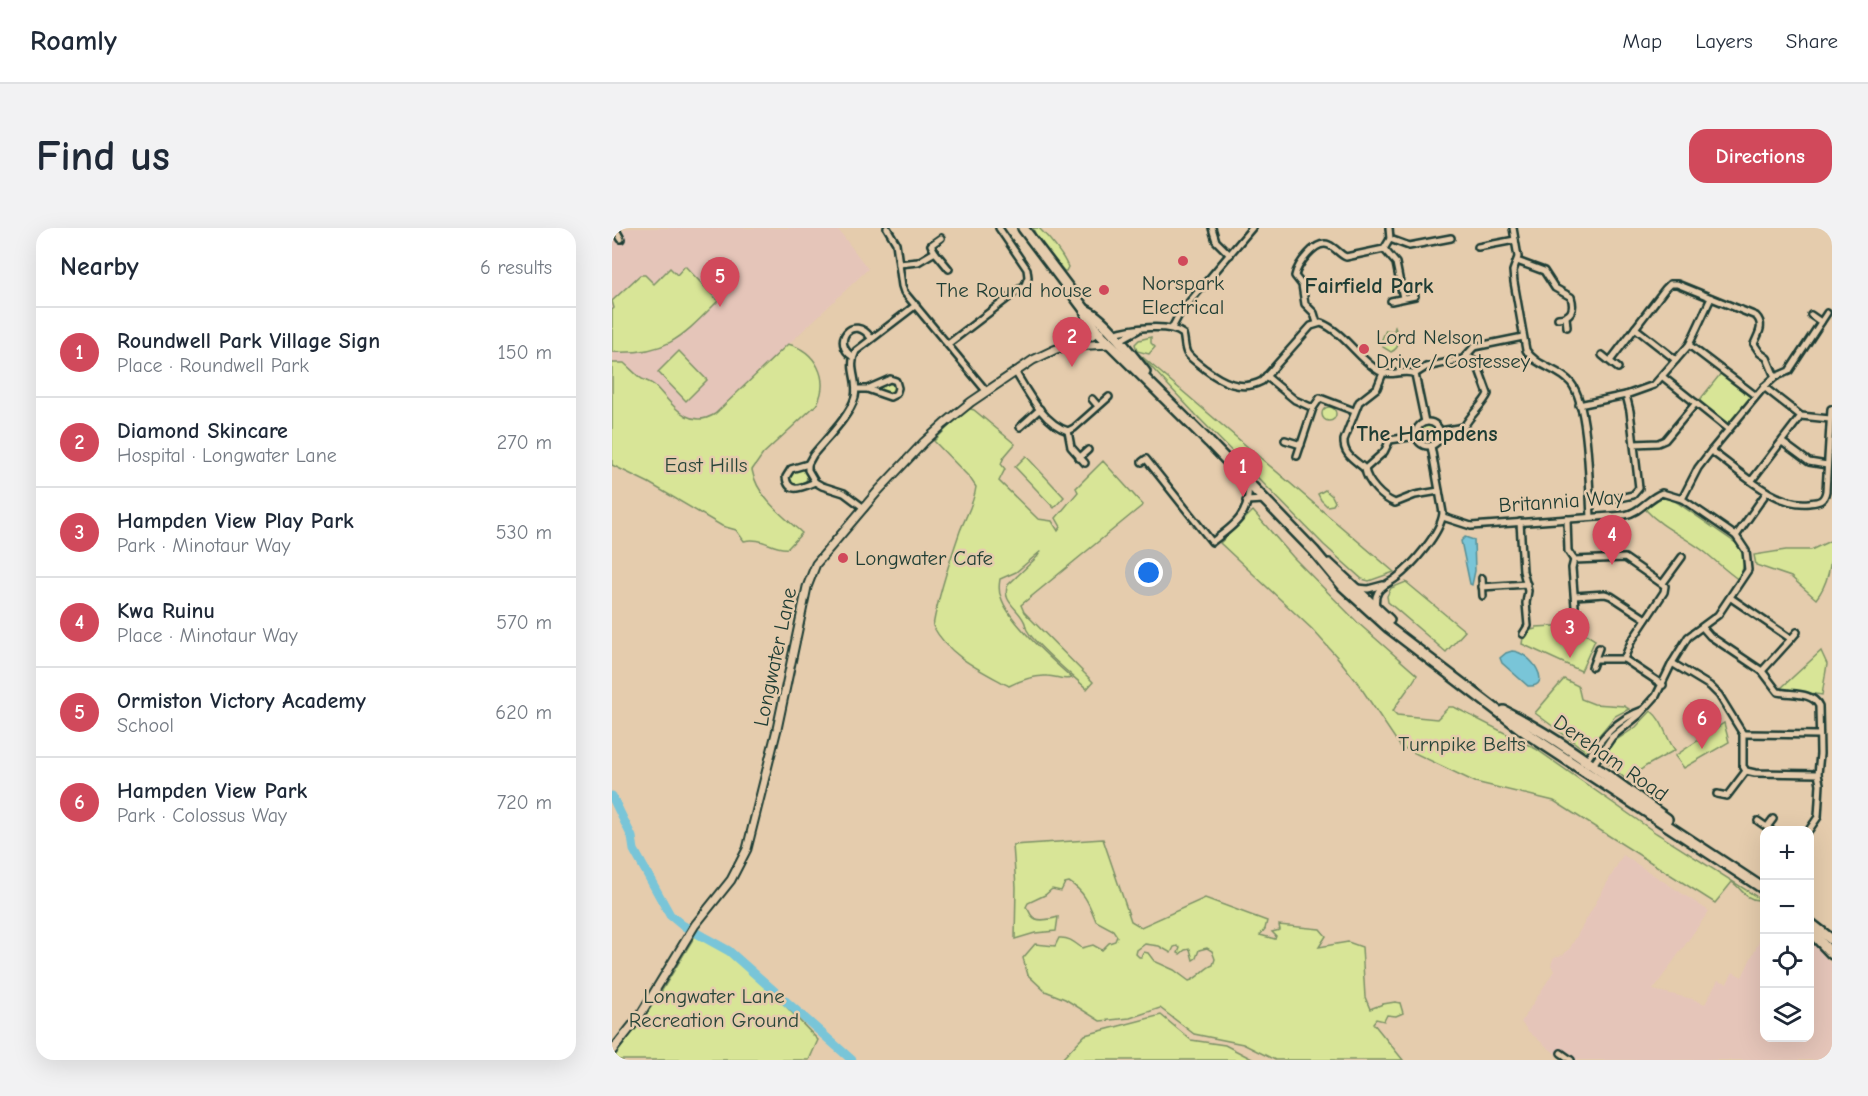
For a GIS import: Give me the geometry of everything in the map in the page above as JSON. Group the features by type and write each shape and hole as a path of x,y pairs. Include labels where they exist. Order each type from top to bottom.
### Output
{"highway":[{"name":"Dereham Road","path":"1023,228 1085,310 1098,332 1114,339"},
{"name":"Dereham Road","path":"1085,310 1092,312 1169,403 1314,551 1351,594 1389,628 1482,700 1533,726 1760,886"},
{"name":"Dereham Road","path":"1314,551 1355,587 1413,646"},
{"path":"1814,926 1832,940"},
{"path":"1812,934 1832,954"}],"street":[{"path":"615,228 621,239"},
{"path":"887,228 896,243 902,286 987,392"},
{"path":"948,344 1025,285 1028,277 1027,270 999,228"},
{"path":"1212,228 1216,241 1230,255"},
{"path":"1172,328 1180,313 1252,228"},
{"path":"1317,323 1314,313 1305,304 1302,285 1292,273 1316,246 1321,244 1327,244 1346,257 1384,249 1390,239 1389,228"},
{"path":"1513,228 1517,261 1513,271 1514,282 1526,350 1533,358 1565,377 1575,388 1586,439 1591,517"},
{"path":"941,238 931,245 949,269"},
{"path":"1390,239 1409,246 1451,238"},
{"path":"1478,247 1515,240"},
{"path":"1384,249 1396,263 1403,298"},
{"path":"899,264 918,262 935,252"},
{"path":"1517,261 1544,271 1555,288 1571,297"},
{"path":"1610,361 1671,284 1677,284 1756,316 1760,320 1760,331 1754,344 1767,358 1775,377"},
{"path":"1571,297 1578,293"},
{"path":"1390,301 1415,296"},
{"path":"1558,318 1566,317 1573,310 1571,297"},
{"path":"1579,405 1650,388 1663,377 1689,345 1711,298"},
{"path":"864,508 844,493 815,482 810,475 808,464 848,411 855,398 856,389 851,365 856,351 916,305"},
{"path":"1588,765 1611,728 1625,716 1642,710 1656,696 1688,637 1718,615 1745,576 1748,566 1745,546 1736,536 1682,499 1698,468 1711,450 1764,387 1775,377 1789,371 1827,313"},
{"path":"1811,315 1821,322"},
{"path":"1566,317 1567,327"},
{"path":"1114,339 1140,330 1172,328 1183,334 1185,347 1191,358 1220,381 1227,384 1255,385 1317,323 1325,324 1365,361 1383,373 1408,371 1415,374"},
{"path":"853,357 846,351 842,342 844,334 853,328 859,328 871,338"},
{"path":"1114,339 1132,328 1140,330"},
{"path":"1635,328 1676,360"},
{"name":"Longwater Lane","path":"612,1051 639,1017 687,937 731,880 741,862 752,836 811,575 824,552 930,436 971,402 1037,358 1098,332"},
{"path":"1415,374 1426,367 1459,360 1467,356 1474,346 1523,337"},
{"name":"Longwater Lane","path":"1067,346 1114,339"},
{"path":"1689,345 1756,396"},
{"path":"1602,355 1618,368"},
{"path":"1440,431 1464,427 1488,394 1476,361 1467,356"},
{"path":"1528,366 1533,358"},
{"path":"1016,373 1040,409 1054,424 1068,431"},
{"path":"1383,373 1377,388 1361,399 1354,411 1343,445 1348,455 1365,469 1366,477 1370,482 1391,502 1399,503 1415,495 1439,491"},
{"path":"1415,374 1425,422"},
{"path":"1266,376 1294,400 1313,408"},
{"path":"1663,377 1728,429"},
{"path":"856,389 867,389 890,397 896,394 898,388 896,381 890,379 867,389"},
{"path":"1764,387 1801,416 1830,419"},
{"path":"1615,499 1633,495 1639,488 1626,395"},
{"path":"1068,431 1109,397"},
{"path":"1297,456 1313,408 1320,398 1354,411"},
{"path":"1092,399 1098,406"},
{"path":"1634,444 1665,440 1696,403"},
{"path":"1020,427 1040,409"},
{"path":"1711,450 1767,492 1791,503 1818,502 1825,496 1831,409"},
{"path":"1752,480 1801,416"},
{"path":"1425,422 1432,422 1440,431 1440,438 1431,446 1424,446 1416,436 1419,425 1425,422"},
{"path":"1068,431 1071,447 1085,463"},
{"path":"1365,469 1384,452 1390,441 1416,436"},
{"path":"1286,440 1301,445"},
{"path":"1782,442 1809,462 1827,465"},
{"path":"1355,587 1368,589 1386,584 1396,578 1436,532 1443,517 1431,446"},
{"path":"1079,458 1088,450"},
{"path":"1146,458 1212,542 1241,518 1248,494 1248,484"},
{"path":"808,464 790,469 786,477 787,482 790,487 798,489 815,482"},
{"path":"1736,536 1767,492"},
{"name":"Britannia Way","path":"1443,517 1471,526 1567,519 1632,514 1662,493 1682,499"},
{"path":"1246,501 1264,500"},
{"path":"1567,519 1568,551 1574,560 1572,568 1575,606"},
{"path":"1520,522 1523,571 1527,584 1528,626 1523,634"},
{"path":"1663,583 1682,557"},
{"path":"1574,560 1625,558 1663,583 1665,590 1623,658"},
{"path":"1668,561 1676,566"},
{"path":"1482,578 1483,596"},
{"path":"1376,608 1376,595 1386,584"},
{"path":"1482,587 1527,584"},
{"path":"1575,596 1605,594 1646,619"},
{"path":"1731,598 1791,639"},
{"path":"1528,626 1536,625"},
{"path":"1703,628 1710,636 1762,671 1778,692 1808,697 1816,701 1819,706 1818,774 1820,784 1818,816 1812,826"},
{"path":"1762,671 1772,657 1797,632"},
{"path":"1593,667 1599,648"},
{"path":"1596,659 1623,658 1663,685"},
{"path":"1672,663 1715,690 1743,734 1743,766 1746,771 1818,774"},
{"path":"1743,734 1819,735"},
{"path":"1727,796 1746,771"},
{"path":"1717,794 1727,796 1733,801"},
{"path":"1770,826 1773,819"},
{"path":"1758,821 1765,826"},
{"path":"1562,1053 1571,1060"}],"shaded area":[{"path":"626,228 837,228 868,269 715,414 707,419 694,419 684,415 652,383 642,379 625,363 612,363 612,242"},
{"path":"1623,855 1709,911 1653,990 1705,1004 1718,980 1727,983 1733,972 1742,977 1760,939 1760,1042 1814,1042 1814,945 1832,965 1832,1053 1830,1060 1563,1060 1529,1032 1521,1022 1554,971 1551,965 1554,957 1563,955 1570,948"}],"green space":[{"path":"1033,228 1039,228 1055,246 1068,267 1066,271 1036,236"},
{"path":"685,266 718,301 683,334 660,347 631,352 612,352 612,310 614,308 612,301 640,275 645,275 654,284 670,268 677,275"},
{"path":"1395,327 1398,345 1391,352 1383,347 1382,339 1386,330 1394,331"},
{"path":"1151,337 1151,343 1155,347 1149,354 1137,351 1135,344 1139,340"},
{"name":"East Hills","path":"788,344 813,359 821,376 821,395 817,404 763,454 752,470 759,489 765,497 802,533 788,548 756,540 744,541 736,530 722,526 649,483 612,465 612,363 624,363 640,377 654,385 680,412 696,419 715,414"},
{"path":"679,351 707,380 686,401 658,372"},
{"path":"1139,354 1394,572 1369,581 1362,579 1324,545"},
{"path":"1722,372 1753,396 1728,425 1698,402"},
{"path":"888,381 893,382 896,388 890,394 877,388"},
{"path":"1329,407 1334,409 1336,414 1334,419 1329,421 1324,419 1322,414 1324,409"},
{"path":"967,408 974,410 1015,444 1004,457 1001,464 1005,469 999,481 1038,519 1052,521 1058,531 1061,527 1056,518 1078,492 1076,488 1103,461 1143,505 1021,605 1024,612 1093,682 1087,689 1031,636 1025,622 1008,600 1006,591 1008,585 1041,551 1016,572 1000,579 999,592 1005,607 1022,629 1072,678 1037,676 1009,686 956,654 933,626 948,566 972,504 976,487 934,441"},
{"path":"1427,425 1433,428 1436,434 1433,440 1427,443 1421,440 1418,434 1421,428"},
{"path":"1026,456 1064,497 1054,508 1015,467"},
{"path":"794,468 802,468 807,473 805,484 794,486 789,481 789,473"},
{"path":"1325,490 1332,496 1335,502 1333,505 1327,506 1321,500 1318,494"},
{"path":"1656,499 1672,499 1740,546 1744,563 1739,580 1698,547 1659,522 1645,509"},
{"name":"Turnpike Belts","path":"1253,511 1293,557 1358,623 1417,675 1393,711 1397,715 1437,719 1449,707 1454,707 1536,749 1656,833 1760,899 1760,903 1747,896 1732,882 1715,903 1554,801 1475,782 1400,746 1338,658 1312,629 1220,543"},
{"path":"1832,540 1829,571 1816,599 1791,577 1756,565 1754,555 1786,550 1811,550"},
{"path":"1406,582 1465,631 1446,652 1388,602 1387,596 1391,588"},
{"path":"1572,625 1595,640 1581,671 1522,644 1523,638 1536,627"},
{"path":"1821,651 1827,664 1822,695 1780,689"},
{"path":"1564,679 1578,686 1581,699 1594,704 1624,706 1629,709 1615,716 1586,751 1535,713"},
{"path":"1651,711 1659,719 1675,750 1646,766 1627,780 1603,759 1612,743 1636,727"},
{"path":"1724,723 1729,742 1684,768 1675,756"},
{"path":"1103,839 1131,921 1141,927 1205,898 1267,921 1260,935 1275,939 1276,936 1272,932 1280,930 1279,925 1320,929 1326,936 1319,947 1348,942 1362,947 1365,997 1370,1009 1383,1004 1400,1003 1403,1013 1396,1016 1387,1015 1384,1021 1376,1019 1373,1023 1403,1060 1275,1060 1243,1044 1194,1034 1160,1008 1130,1018 1100,1021 1065,999 1045,991 1028,975 1023,958 1035,944 1055,946 1059,938 1066,938 1082,948 1093,945 1102,950 1115,941 1117,936 1113,930 1096,921 1083,894 1069,882 1065,883 1061,891 1052,889 1028,903 1026,907 1037,919 1058,917 1056,931 1035,933 1015,939 1016,887 1013,845","holes":["1145,944 1159,946 1171,953 1177,946 1180,948 1178,953 1180,954 1190,949 1193,960 1199,950 1207,948 1212,951 1215,959 1213,965 1189,981 1174,970 1154,961 1148,953 1144,952 1141,957 1136,954 1137,950"]},
{"name":"Longwater Lane Recreation Ground","path":"696,934 731,955 746,968 818,1040 809,1060 612,1060 658,997"},
{"path":"1161,1015 1191,1040 1225,1045 1254,1060 1061,1060 1085,1035"}],"water":[{"path":"1465,537 1474,540 1475,571 1472,585 1461,541"},
{"path":"1512,651 1527,657 1533,663 1540,676 1536,685 1528,686 1502,663 1500,658"}],"waterway":[{"path":"612,796 632,837 634,850 670,915 682,925 729,951 852,1060"}],"place":[{"name":"Norspark Electrical","path":"1183,261"},
{"name":"The Round house","path":"1104,290"},
{"name":"Ormiston Victory Academy","path":"720,307"},
{"name":"Lord Nelson Drive / Costessey","path":"1364,349"},
{"name":"Diamond Skincare","path":"1072,367"},
{"name":"Roundwell Park Village Sign","path":"1243,497"},
{"name":"Longwater Cafe","path":"843,558"},
{"name":"Kwa Ruinu","path":"1612,565"},
{"name":"Hampden View Play Park","path":"1570,658"},
{"name":"Hampden View Park","path":"1702,749"}],"district":[{"name":"Fairfield Park","path":"1369,286"},
{"name":"The Hampdens","path":"1427,434"}]}
